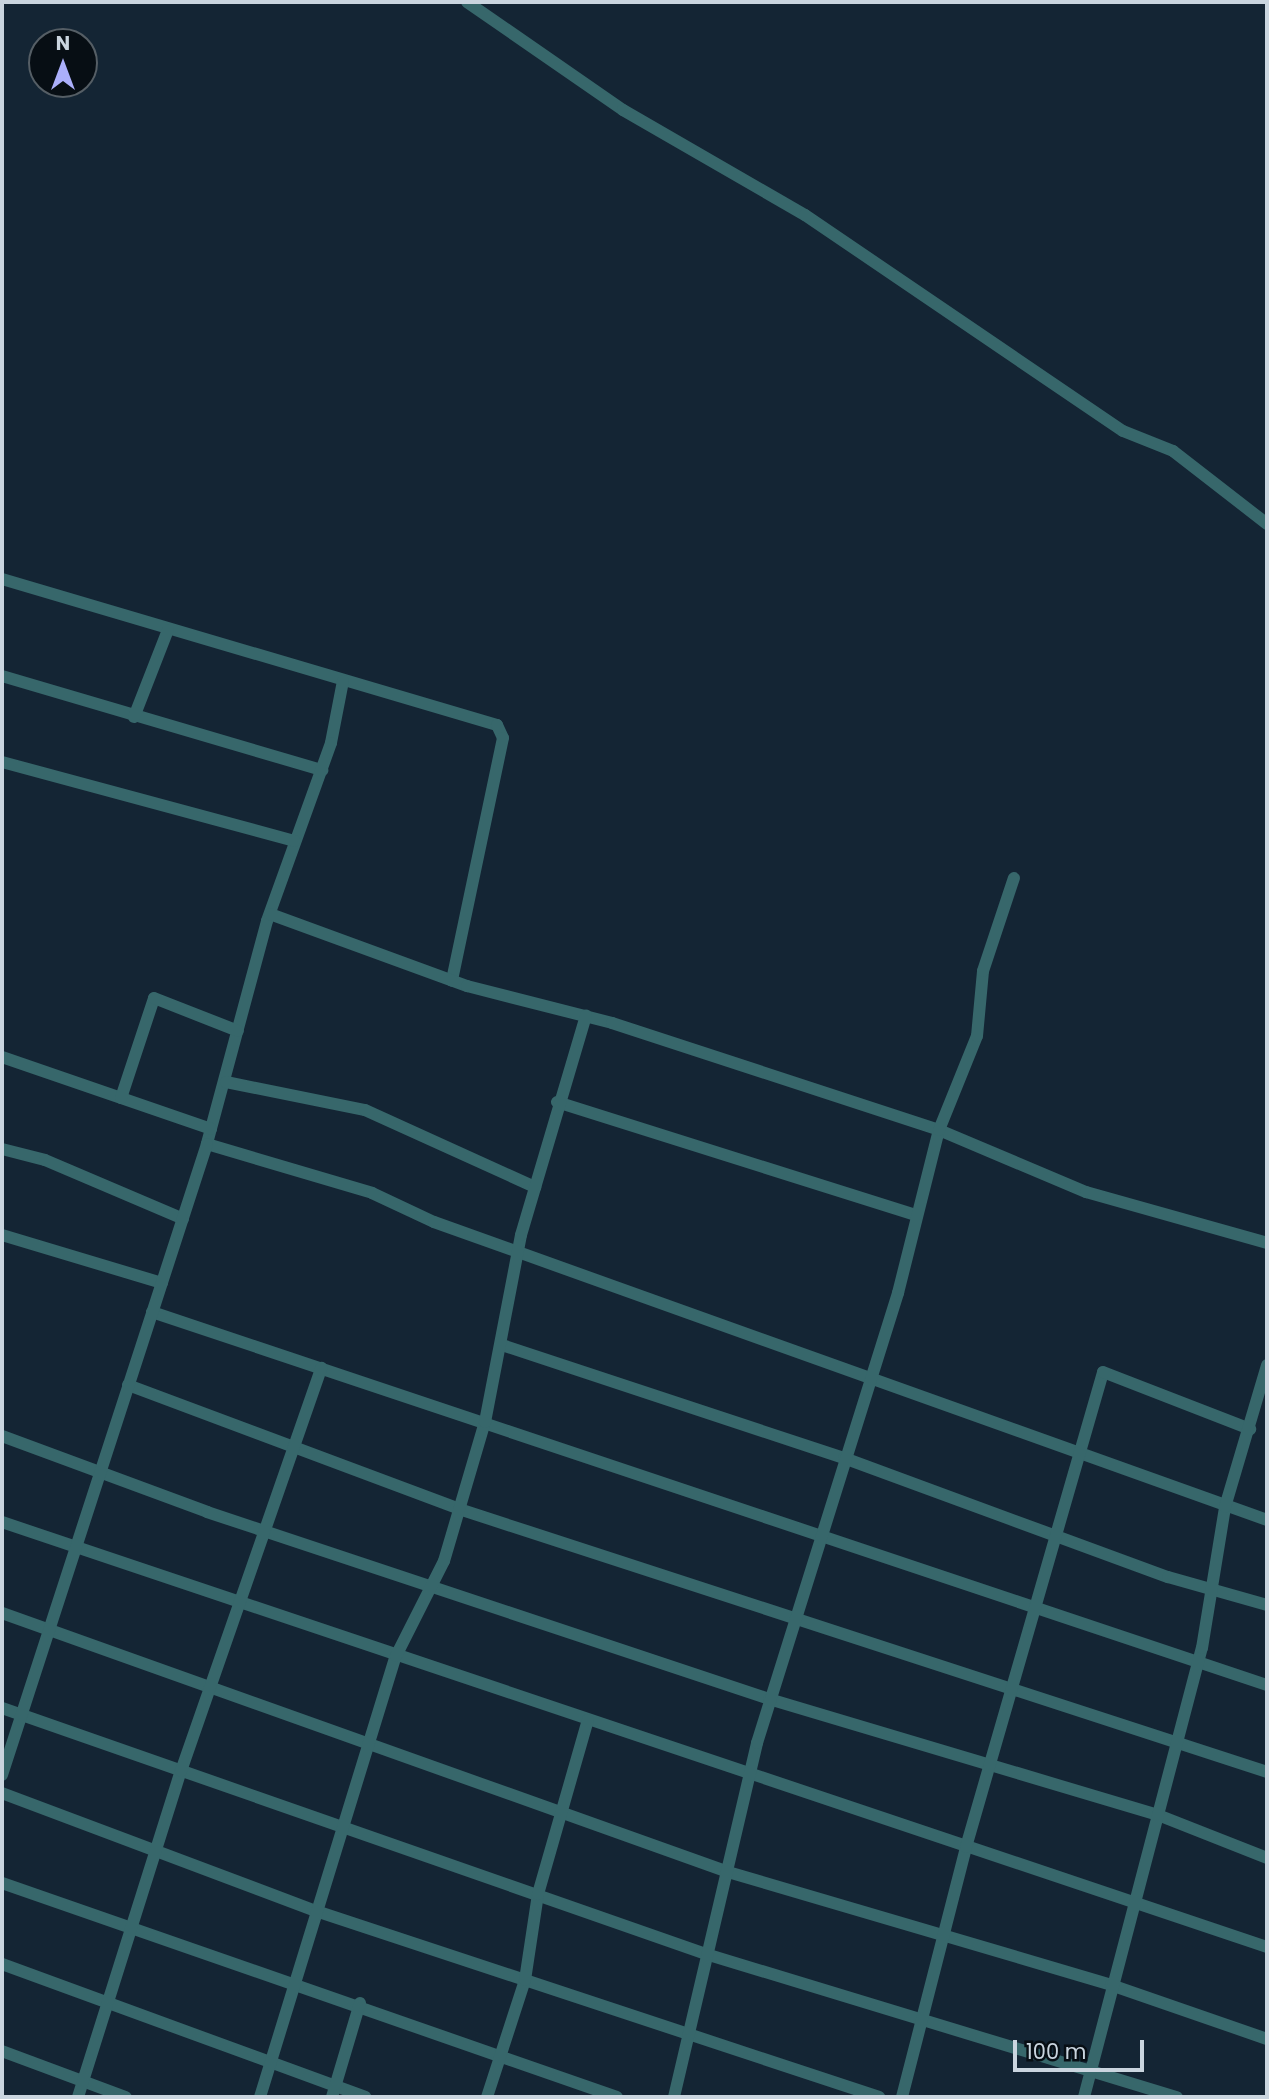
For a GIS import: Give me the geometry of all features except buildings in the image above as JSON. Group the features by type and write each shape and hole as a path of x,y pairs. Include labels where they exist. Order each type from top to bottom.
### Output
{"street":[{"path":"467,2 623,110 805,215 1112,425 1173,451 1267,524"},
{"path":"2,579 501,730 452,981"},
{"path":"134,717 168,630"},
{"path":"2,676 134,717 322,770"},
{"path":"2,1775 24,1715 74,1548 207,1144 270,914 322,770 343,681"},
{"path":"2,762 295,841"},
{"path":"674,2097 769,1699 871,1378 939,1130 977,1035 983,971 1014,878"},
{"path":"270,914 452,981 586,1016 939,1130 1086,1192 1267,1243"},
{"path":"121,1098 154,998 238,1031"},
{"path":"260,2097 347,1825 396,1656 433,1584 459,1509 485,1422 502,1345 518,1251 557,1102 586,1016"},
{"path":"2,1057 211,1129"},
{"path":"226,1082 365,1110 535,1187"},
{"path":"557,1102 916,1215"},
{"path":"207,1144 372,1193 518,1251 1267,1520"},
{"path":"2,1149 45,1160 183,1219"},
{"path":"2,1235 162,1283"},
{"path":"152,1312 1199,1659 1267,1685"},
{"path":"502,1345 844,1458 1052,1536 1212,1590 1267,1605"},
{"path":"1084,2097 1111,1985 1199,1659 1225,1507 1267,1365"},
{"path":"79,2097 135,1928 155,1850 209,1692 243,1604 265,1528 321,1368"},
{"path":"902,2097 966,1847 1014,1688 1052,1536 1108,1370 1250,1429"},
{"path":"128,1385 459,1509 792,1620 1177,1739 1267,1772"},
{"path":"2,1436 98,1474 433,1584 769,1699 1158,1815 1267,1858"},
{"path":"2,1522 1267,1947"},
{"path":"2,1613 209,1692 728,1872 942,1940 1111,1985 1267,2039"},
{"path":"2,1708 181,1772 347,1825 709,1955 922,2017 1177,2097"},
{"path":"487,2097 525,1980 538,1894 588,1720"},
{"path":"2,1793 319,1912 879,2097"},
{"path":"2,1883 360,2003 617,2097"},
{"path":"2,1964 108,2006 271,2064 333,2092 365,2097"},
{"path":"333,2092 360,2003"},
{"path":"2,2050 126,2097"}]}
